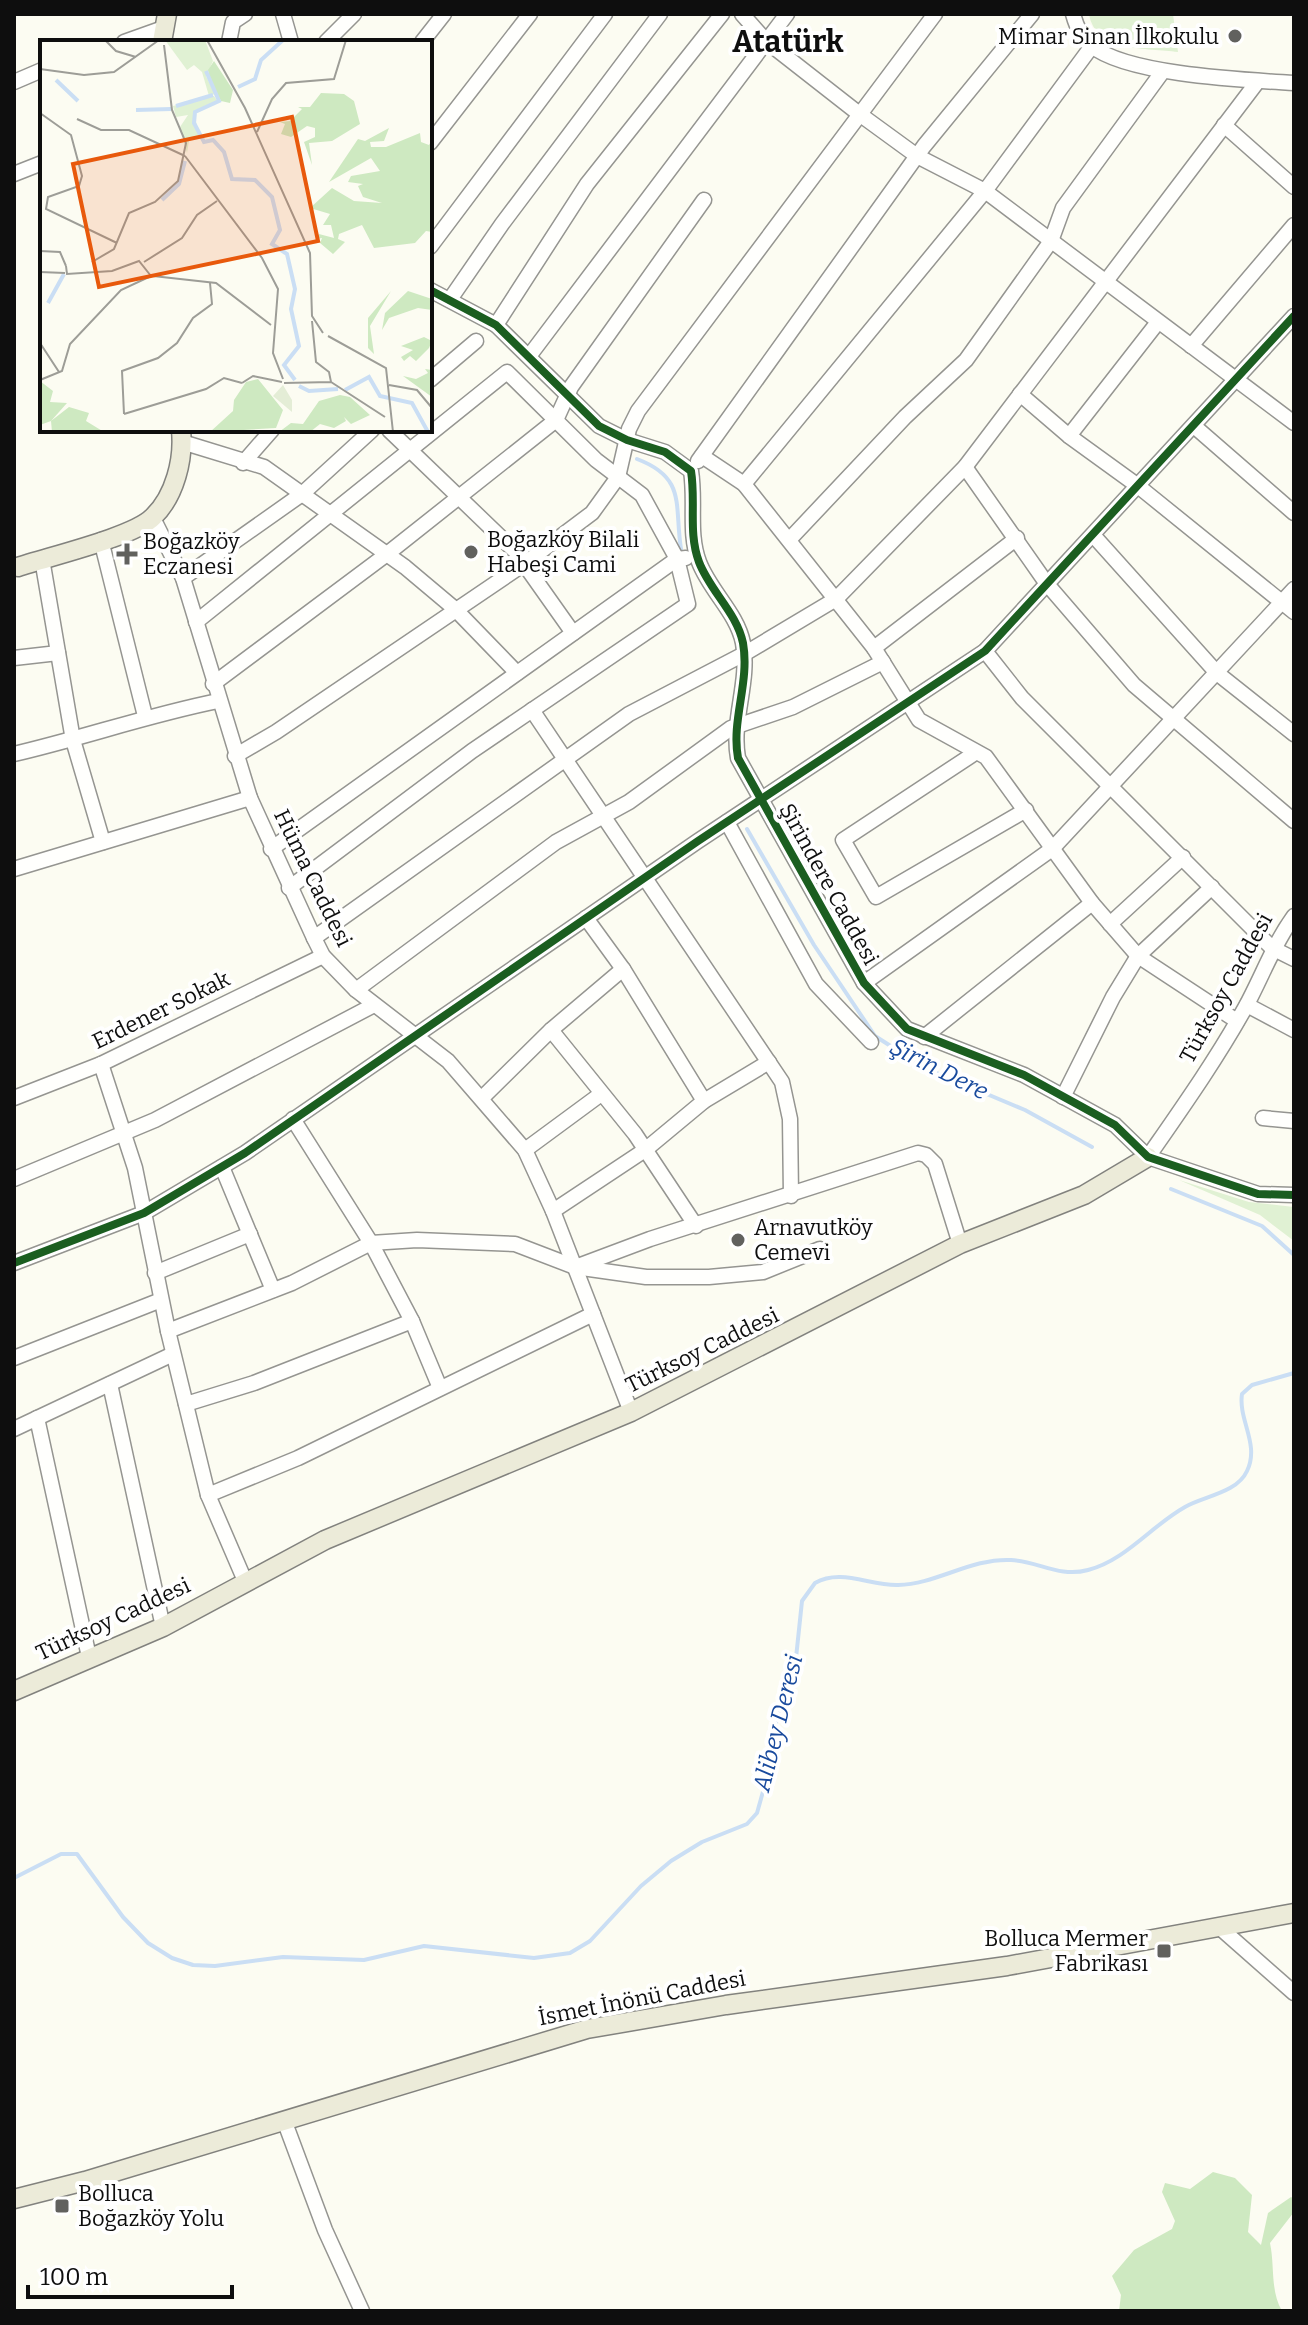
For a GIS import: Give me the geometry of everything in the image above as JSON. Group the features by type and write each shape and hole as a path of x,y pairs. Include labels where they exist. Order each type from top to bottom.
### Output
{"main road":[{"path":"15,567 101,540 153,518 179,470 181,436"},
{"name":"Türksoy Caddesi","path":"14,1691 163,1627 245,1581 406,1504 631,1412 960,1244 1084,1195 1148,1157"},
{"name":"İsmet İnönü Caddesi","path":"14,2199 85,2181 587,2029 726,2005 1007,1966 1294,1913"}],"street":[{"path":"229,40 233,22 245,14"},
{"path":"283,14 290,40"},
{"path":"328,40 354,14"},
{"path":"424,40 444,14"},
{"path":"432,140 530,14"},
{"path":"432,244 605,14"},
{"path":"451,298 502,224 660,14"},
{"path":"496,325 587,184 722,14"},
{"path":"742,14 766,41 858,113 917,156 985,191 1294,423"},
{"path":"530,355 787,14"},
{"path":"235,756 276,732 524,564 592,513 618,477 638,411 935,14"},
{"path":"432,291 451,298 496,325 599,426 627,440 665,452 691,471 917,156 1032,14"},
{"path":"1073,14 1092,46 1163,71 1294,83"},
{"path":"130,40 165,28"},
{"path":"744,484 985,191 1092,46"},
{"path":"14,82 40,71"},
{"path":"789,540 905,417 966,360 1051,241 1063,208 1163,71"},
{"path":"314,938 629,714 744,654 836,599 965,467 1258,81"},
{"path":"1224,125 1294,187"},
{"path":"14,174 40,164"},
{"path":"213,684 387,554 556,420 567,394 704,200"},
{"path":"1191,346 1294,225"},
{"path":"14,1263 144,1213 222,1167 727,822 985,651 1294,316"},
{"path":"1069,436 1158,322"},
{"path":"432,378 476,341"},
{"path":"289,888 532,710 688,604 677,559 642,495 618,477 507,372 432,430"},
{"path":"1020,394 1294,612"},
{"path":"1194,426 1294,513"},
{"path":"243,463 270,432"},
{"path":"183,578 302,494 370,432"},
{"path":"391,432 524,564 573,633"},
{"path":"196,622 430,432"},
{"path":"181,436 243,463 264,467 387,554 455,609 517,673"},
{"path":"702,456 744,484 874,648 919,720 986,757 1092,903 1138,956 1237,1021"},
{"path":"965,467 1047,584 1134,685 1294,821"},
{"name":"Şirindere Caddesi","path":"691,471 697,556 705,575 738,627 744,654 746,670 738,725 738,758 864,983 907,1029 1024,1075 1115,1125 1148,1157"},
{"name":"Hüma Caddesi","path":"153,518 183,578 250,798 323,956 374,1005 417,1034 482,1098 525,1150 553,1211 631,1412"},
{"path":"1093,535 1217,673 1294,734"},
{"path":"874,648 1017,538"},
{"path":"101,540 145,716"},
{"path":"271,849 677,559 697,556"},
{"path":"42,559 73,740 103,842"},
{"path":"864,983 1052,849 1294,589"},
{"path":"985,651 1022,698 1113,785 1272,948 1294,959"},
{"path":"14,658 58,653"},
{"path":"356,990 556,842 603,816 738,725 793,707 883,662"},
{"path":"14,754 73,740 145,716 218,701"},
{"path":"532,710 782,1082 790,1119 791,1196"},
{"path":"975,753 843,840 876,897 1026,810"},
{"path":"14,869 250,798"},
{"path":"727,822 816,984 871,1042"},
{"path":"1110,924 1183,857"},
{"path":"1063,1097 1113,997 1138,956 1212,887"},
{"path":"924,1037 1092,903"},
{"name":"Türksoy Caddesi","path":"1148,1157 1200,1083 1247,1005 1272,948 1294,916"},
{"path":"586,918 623,969 704,1101"},
{"name":"Erdener Sokak","path":"14,1098 101,1064 323,956"},
{"path":"482,1098 551,1030 623,969"},
{"path":"14,1179 125,1134 374,1005"},
{"path":"1247,1005 1294,1030"},
{"path":"551,1030 645,1150 696,1226"},
{"path":"553,1211 645,1150 704,1101 769,1062"},
{"path":"101,1064 125,1134 173,1354 208,1495 245,1581"},
{"path":"525,1150 601,1094"},
{"path":"1263,1118 1294,1121"},
{"path":"293,1119 371,1243 412,1321 440,1388"},
{"path":"575,1267 922,1154 935,1164 960,1244"},
{"path":"1148,1157 1258,1194 1294,1195"},
{"path":"222,1167 273,1290"},
{"path":"155,1273 250,1234"},
{"path":"168,1331 273,1290 371,1243 417,1240 515,1244 575,1267 646,1277 709,1277 763,1272 820,1249"},
{"path":"14,1358 161,1300"},
{"path":"208,1495 298,1458 593,1314"},
{"path":"186,1404 254,1383 412,1321"},
{"path":"14,1429 173,1354"},
{"path":"110,1384 163,1627"},
{"path":"37,1418 89,1657"},
{"path":"1218,1926 1294,1993"},
{"path":"284,2120 325,2230 362,2311"}],"green space":[{"path":"1089,14 1173,14 1178,52 1112,42 1093,26"},
{"path":"1179,1180 1249,1202 1294,1207 1294,1241 1260,1215"},
{"path":"1213,2172 1235,2178 1252,2195 1248,2232 1261,2245 1268,2213 1291,2197 1294,2199 1294,2212 1270,2243 1274,2287 1282,2311 1119,2311 1121,2295 1112,2276 1134,2250 1172,2229 1175,2221 1162,2192 1165,2183 1190,2189"}],"waterway":[{"name":"Şirin Dere","path":"637,459 664,475 671,484 677,506 681,549"},
{"name":"Şirin Dere","path":"747,829 814,945 875,1036 925,1068 1025,1110 1092,1147"},
{"name":"Şirin Dere","path":"1171,1189 1262,1226 1294,1255"},
{"name":"Alibey Deresi","path":"14,1878 61,1854 77,1854 123,1917 148,1943 172,1958 193,1965 215,1966 283,1957 364,1960 424,1946 534,1958 570,1953 590,1941 641,1886 671,1861 702,1842 747,1824 757,1813 764,1788 766,1755 796,1658 802,1601 815,1583 845,1577 887,1585 912,1584 996,1560 1021,1561 1068,1572 1102,1565 1185,1507 1236,1484 1247,1471 1251,1451 1242,1394 1252,1385 1294,1373"}],"cycle path":[{"path":"432,291 496,325 599,426 627,440 665,452 691,471 693,529 699,562 735,622 743,643 745,658 737,729 738,758 864,983 907,1029 1024,1075 1115,1125 1148,1157 1258,1194 1294,1195"},
{"path":"14,1263 144,1213 245,1153 698,841 985,651 1294,316"}],"place":[{"name":"Mimar Sinan İlkokulu","path":"1235,36"},
{"name":"Boğazköy Bilali Habeşi Cami","path":"471,552"},
{"name":"Boğazköy Eczanesi","path":"127,554"},
{"name":"Arnavutköy Cemevi","path":"738,1240"},
{"name":"Bolluca Mermer Fabrikası","path":"1164,1951"},
{"name":"Bolluca Boğazköy Yolu","path":"62,2206"}],"district":[{"name":"Atatürk","path":"788,42"}]}
